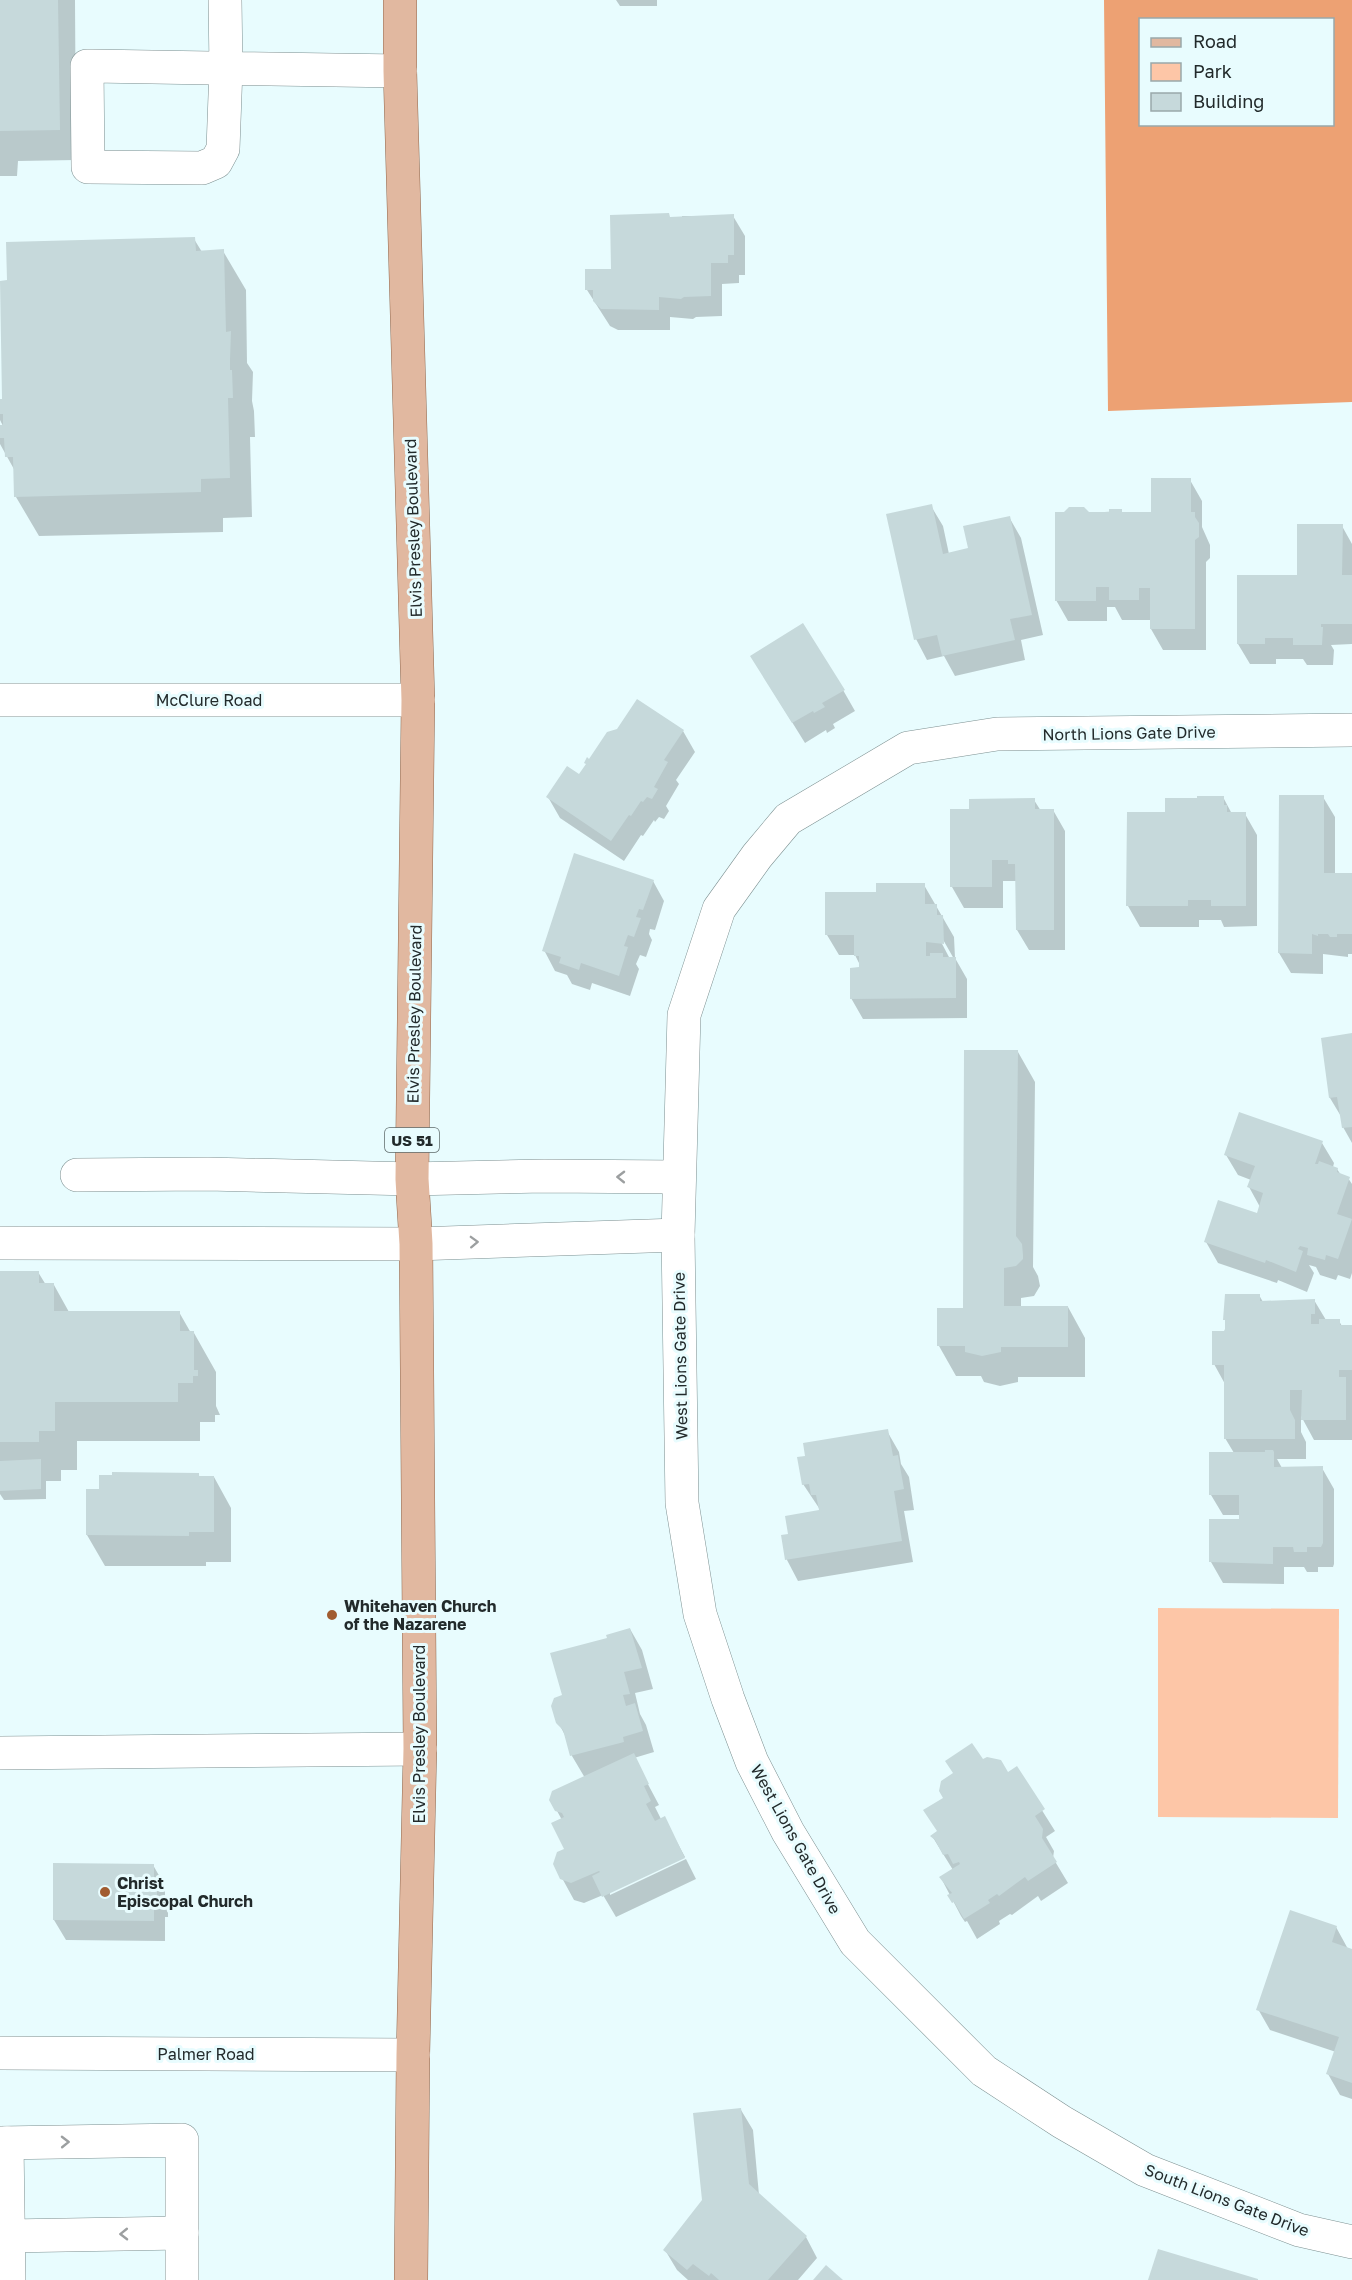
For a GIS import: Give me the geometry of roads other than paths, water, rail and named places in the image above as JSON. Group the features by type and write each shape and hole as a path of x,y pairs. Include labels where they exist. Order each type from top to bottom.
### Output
{"main road":[{"name":"Elvis Presley Boulevard","path":"400,0 400,71 418,700 412,1179 416,1244 420,1749 413,2055 411,2280"}],"street":[{"path":"225,0 226,68 224,150 216,162 202,168 88,167 87,66 226,68 400,71"},
{"name":"McClure Road","path":"0,700 418,700"},
{"name":"North Lions Gate Drive","path":"908,748 997,734 1352,730"},
{"name":"West Lions Gate Drive","path":"908,748 788,819 757,856 719,909 684,1015 678,1235 682,1503 700,1614 752,1762 778,1812 855,1942 984,2071"},
{"path":"77,1175 208,1174 412,1179 544,1176 679,1177"},
{"path":"0,1242 416,1244 678,1235"},
{"path":"0,1753 420,1749"},
{"name":"Palmer Road","path":"0,2053 413,2055"},
{"name":"South Lions Gate Drive","path":"984,2071 1062,2122 1145,2170 1299,2230 1352,2242"},
{"path":"9,2280 3,2143 182,2140 182,2280"},
{"path":"8,2236 182,2233"}],"place":[{"name":"Whitehaven Church of the Nazarene","path":"332,1615"},
{"name":"Christ Episcopal Church","path":"105,1892"}]}
